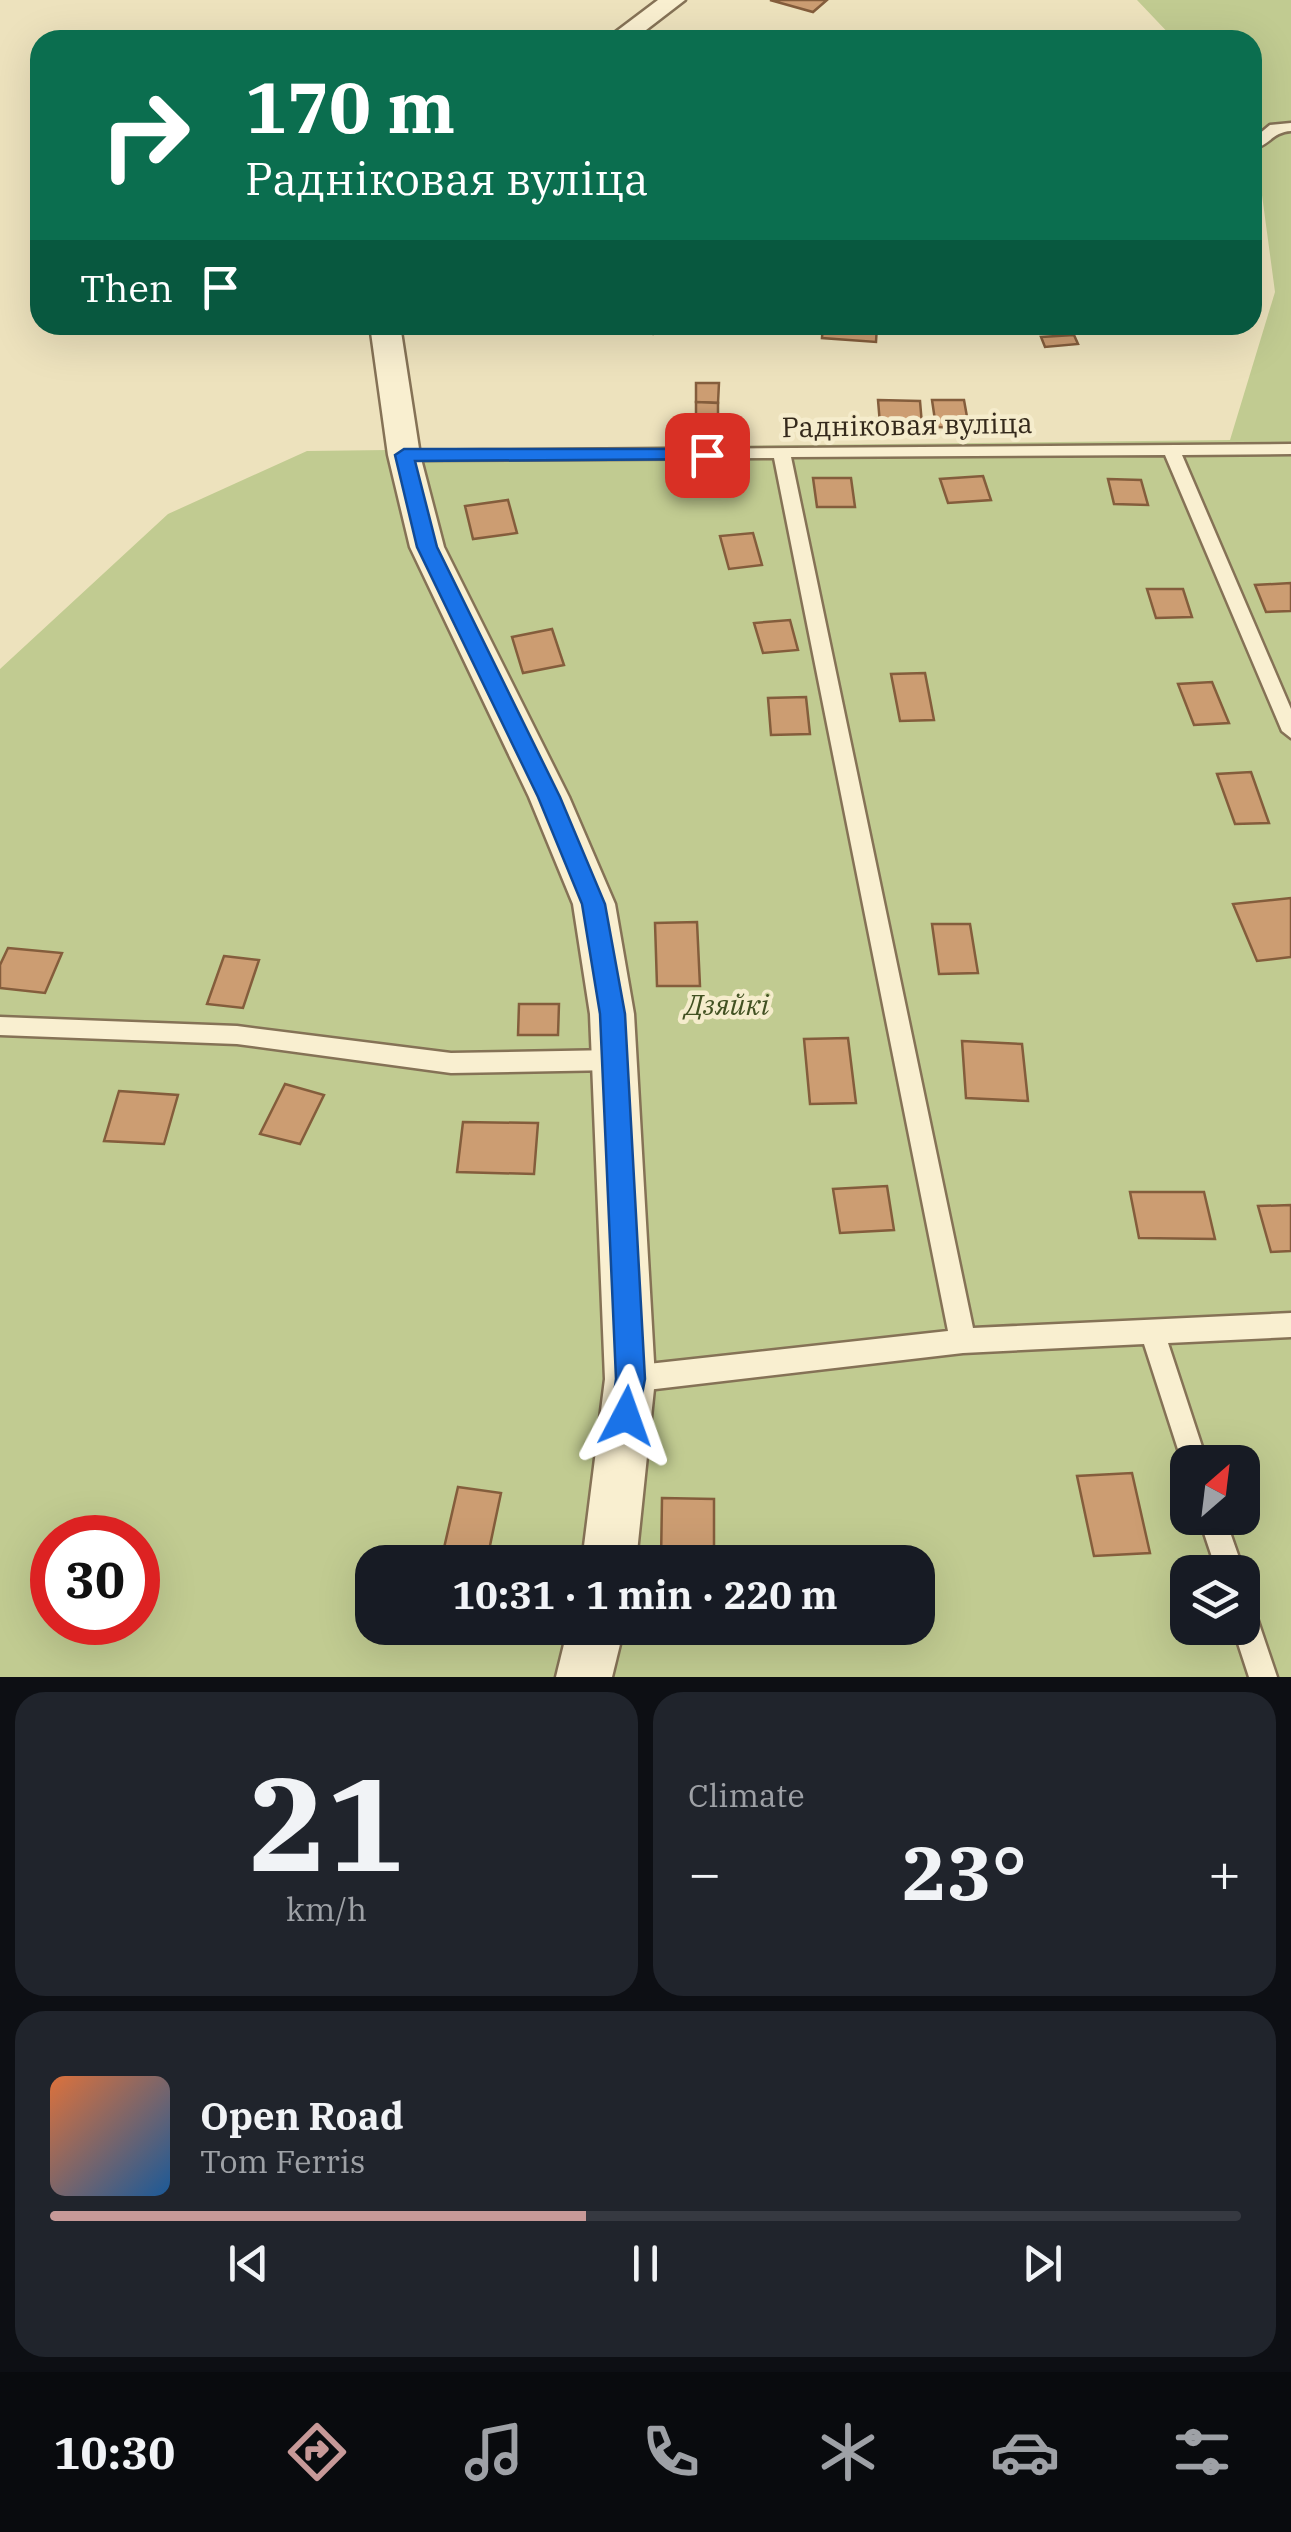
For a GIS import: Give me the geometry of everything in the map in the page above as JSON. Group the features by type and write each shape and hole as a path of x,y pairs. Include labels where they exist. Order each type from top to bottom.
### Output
{"street":[{"path":"631,30 674,0"},
{"path":"386,335 404,455 427,547 549,797 594,904 612,1014 630,1379 611,1545"},
{"path":"584,1677 592,1645"}],"lane":[{"path":"1262,139 1275,128 1291,128"},
{"path":"1171,449 1291,731"},
{"name":"Радніковая вуліца","path":"404,455 1291,449"},
{"path":"782,455 963,1341"},
{"path":"0,1026 237,1035 452,1063 614,1060"},
{"path":"630,1379 963,1341 1291,1326"},
{"path":"1153,1334 1189,1445"},
{"path":"1252,1645 1263,1677"}],"green space":[{"name":"Дзяйкі","path":"1137,0 1291,0 1291,1677 0,1677 0,669 168,514 307,451 1230,440 1275,292 1262,195 1262,30 1166,30"}],"building":[{"path":"770,0 827,0 813,12"},
{"path":"822,335 876,335 876,342 822,338"},
{"path":"1074,335 1078,344 1045,347 1041,337"},
{"path":"696,383 719,383 718,403 696,402"},
{"path":"878,400 920,401 922,425 880,424"},
{"path":"932,400 964,400 969,428 936,427"},
{"path":"696,402 718,403 718,415 696,415"},
{"path":"983,476 991,500 948,503 940,479"},
{"path":"813,478 851,478 855,507 817,507"},
{"path":"1108,479 1141,480 1148,505 1114,504"},
{"path":"508,500 517,533 473,539 465,506"},
{"path":"753,533 762,565 729,569 720,536"},
{"path":"1291,583 1291,611 1266,612 1255,585"},
{"path":"1147,589 1183,589 1192,617 1156,618"},
{"path":"790,620 798,650 763,653 754,623"},
{"path":"552,629 564,665 523,673 512,637"},
{"path":"925,673 934,720 900,721 891,674"},
{"path":"1212,682 1229,723 1194,725 1178,684"},
{"path":"806,697 810,734 771,735 768,698"},
{"path":"1251,772 1269,823 1235,824 1217,774"},
{"path":"1291,898 1291,957 1257,961 1233,904"},
{"path":"697,922 700,986 657,986 655,923"},
{"path":"932,924 970,924 978,973 939,974"},
{"path":"8,948 62,953 45,993 0,988 0,965"},
{"path":"224,956 259,960 243,1008 207,1004"},
{"path":"519,1004 559,1004 558,1035 518,1035"},
{"path":"848,1038 856,1103 810,1104 804,1039"},
{"path":"962,1041 1022,1044 1028,1101 966,1098"},
{"path":"285,1084 324,1095 300,1144 260,1134"},
{"path":"119,1091 178,1095 164,1144 104,1141"},
{"path":"463,1122 538,1123 534,1174 457,1172"},
{"path":"887,1186 894,1230 840,1233 833,1189"},
{"path":"1130,1192 1204,1192 1215,1239 1139,1238"},
{"path":"1291,1205 1291,1251 1271,1252 1258,1206"},
{"path":"1132,1473 1150,1553 1094,1556 1077,1476"},
{"path":"458,1487 501,1493 490,1545 445,1545"},
{"path":"662,1498 714,1499 714,1545 661,1545"}],"route":[{"path":"626,1416 630,1379 612,1014 594,904 549,797 427,547 404,455 707,455"}]}
